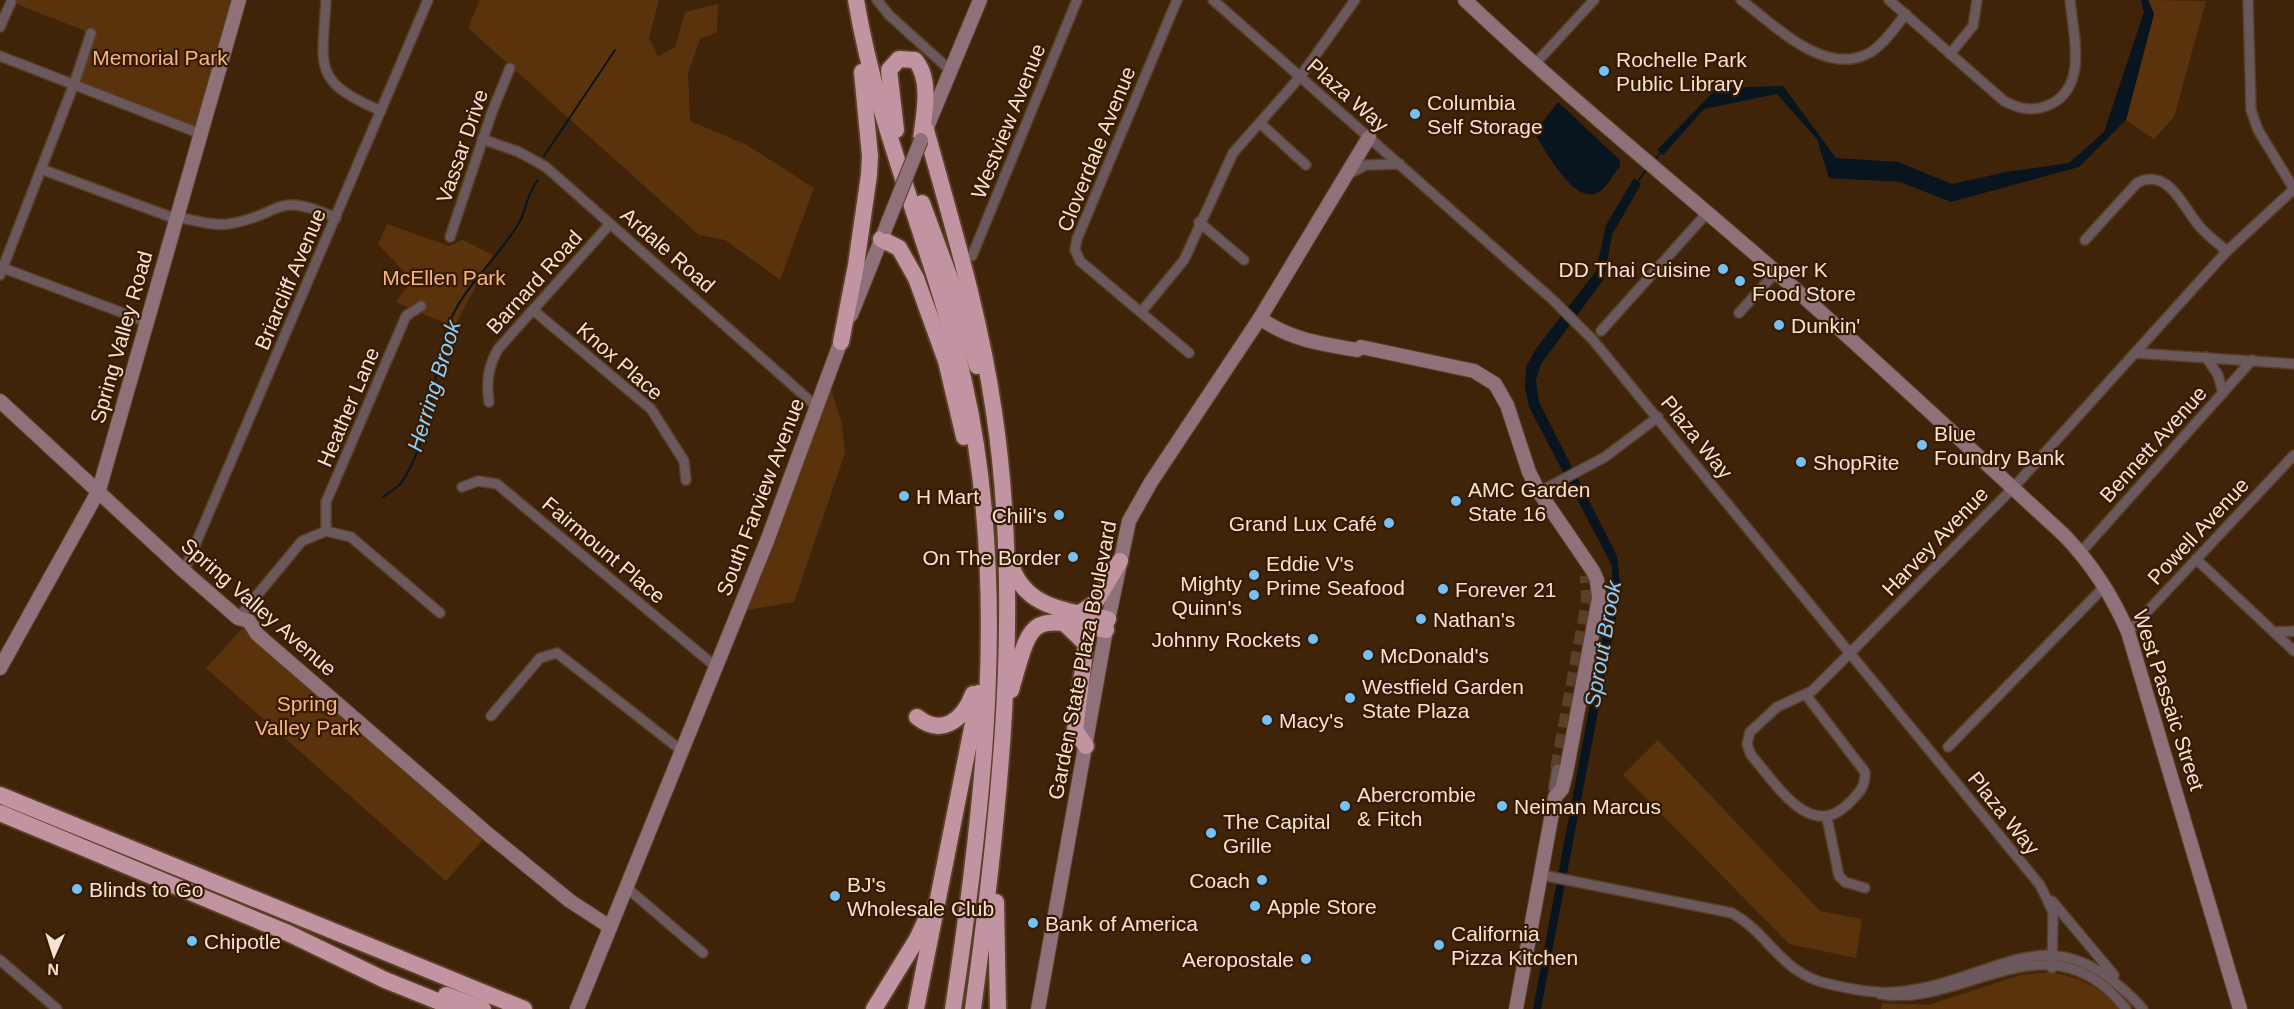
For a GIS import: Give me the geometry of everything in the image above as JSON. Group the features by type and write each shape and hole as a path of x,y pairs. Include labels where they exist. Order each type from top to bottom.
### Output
{"highway":[{"path":"858,3 862,36 887,133 939,290 965,383 981,468 987,540 987,704 974,843 953,1009"},
{"path":"858,3 876,54 896,130 950,278 970,343 982,385 1002,506"},
{"path":"841,342 856,265 869,176 870,156 860,58 862,36"},
{"path":"896,130 889,70 899,59 907,58 915,60 923,74 925,105 923,135 974,299 995,413 1005,538 1007,639 995,809 973,1009"},
{"path":"883,233 903,254 932,319 956,398 987,540"},
{"path":"1005,538 1010,565 1025,592 1039,602 1080,613 1107,624"},
{"path":"1080,613 1095,603 1120,561"},
{"path":"1001,725 1030,631 1043,624 1064,622 1107,624"},
{"path":"1064,622 1086,644 1075,730 1086,746"},
{"path":"917,717 938,726 956,721 969,704 988,657"},
{"path":"916,1007 988,657"},
{"path":"0,788 49,814"},
{"path":"0,795 524,1009"},
{"path":"995,809 998,1009"},
{"path":"3,815 352,962 385,980 457,1009"},
{"path":"874,1009 922,928 933,900 951,837"},
{"path":"352,962 388,972 483,1009"}],"street":[{"name":"Spring Valley Road","path":"0,668 99,490 239,0"},
{"path":"326,0 322,56 328,75 348,97 381,111"},
{"name":"Briarcliff Avenue","path":"184,571 428,0"},
{"path":"877,0 889,15 950,70"},
{"name":"South Farview Avenue","path":"577,1009 716,667 883,233 980,0"},
{"name":"Westview Avenue","path":"972,256 1077,0"},
{"name":"Cloverdale Avenue","path":"1177,0 1077,239 1075,250 1080,261 1189,353"},
{"name":"Plaza Way","path":"1214,0 1560,307 1586,333 1658,417 2040,885 2052,912 2052,968"},
{"path":"1142,311 1180,266 1233,153 1261,124 1300,77 1355,0"},
{"name":"West Passaic Street","path":"1465,0 1534,65 1776,272 2081,552 2105,586 2128,632 2240,1007"},
{"path":"1534,65 1594,0"},
{"path":"1741,0 1813,52 1832,59 1854,58 1873,50 1906,14"},
{"path":"1889,0 2012,105 2028,109 2046,106 2068,89 2075,72 2070,0"},
{"path":"1950,54 1973,26 1977,0"},
{"path":"2248,0 2251,110 2258,130 2294,189"},
{"path":"0,27 11,2"},
{"path":"91,33 74,84 1,271 147,322"},
{"path":"0,56 201,134"},
{"name":"Vassar Drive","path":"450,237 482,139 510,68"},
{"path":"1261,124 1306,165"},
{"name":"Garden State Plaza Boulevard","path":"1038,1009 1107,624 1129,521 1260,318 1369,137"},
{"name":"Ardale Road","path":"482,139 532,158 817,407"},
{"path":"1345,176 1366,165 1400,164"},
{"path":"41,169 177,218 217,225 231,223 290,203 311,206 336,218"},
{"path":"2085,240 2137,183 2149,179 2163,182 2174,192 2201,229 2227,251"},
{"name":"Harvey Avenue","path":"1827,818 1815,817 1798,808 1751,755 1747,744 1750,732 1771,711 1785,702 1806,694 1850,653 2013,488 2227,251 2294,189"},
{"path":"1601,331 1707,213"},
{"path":"1199,222 1244,260"},
{"name":"Barnard Road","path":"489,402 486,386 493,358 610,224"},
{"path":"1739,313 1776,272"},
{"name":"Heather Lane","path":"326,531 326,502 406,316 421,306"},
{"name":"Knox Place","path":"533,310 651,409 684,461 686,480"},
{"path":"1260,318 1279,331 1292,333 1300,339 1357,350 1361,347 1461,367 1489,378 1507,405 1529,472 1539,492 1598,580 1599,598 1566,773 1562,789 1555,797"},
{"path":"2134,353 2294,364"},
{"path":"2206,357 2218,375 2223,393"},
{"name":"Bennett Avenue","path":"2081,552 2252,360"},
{"name":"Spring Valley Avenue","path":"0,400 184,571 238,618 249,621 257,634 488,834 570,901 610,927"},
{"path":"1539,492 1625,444 1658,417"},
{"name":"Powell Avenue","path":"2128,632 2294,455"},
{"name":"Fairmount Place","path":"462,487 478,481 497,484 716,667"},
{"path":"238,618 302,541 309,536 326,531 351,537 440,613"},
{"path":"1580,553 1587,576"},
{"path":"2196,559 2294,651"},
{"path":"1948,747 2105,586"},
{"path":"2274,632 2294,631"},
{"path":"0,652 17,640"},
{"path":"491,717 540,658 557,653 682,751"},
{"path":"1806,694 1865,772 1861,790 1839,812 1827,818 1839,876 1845,882 1865,888"},
{"path":"1516,1009 1548,877 1557,769"},
{"path":"1548,877 1726,910 1742,918 1788,966 1800,974 1828,984 1873,991 1908,990 2030,956 2052,955 2089,964 2127,991"},
{"path":"2040,885 2143,1009"},
{"path":"627,888 704,953"},
{"path":"0,960 57,1009"},
{"path":"1873,991 1894,1000 1928,1002 2021,972 2052,968 2089,979 2107,989 2126,1009"},
{"path":"1965,975 1969,988"}],"green space":[{"name":"Memorial Park","path":"7,0 239,0 201,134 74,84 90,33"},
{"path":"480,0 659,0 649,38 658,57 675,47 685,12 718,4 717,32 700,39 688,73 690,121 745,144 814,188 780,280 725,240 699,235 468,28"},
{"path":"2148,0 2206,1 2174,117 2154,139 2126,120 2154,14"},
{"name":"McEllen Park","path":"387,224 449,246 463,240 493,255 454,327 396,302 412,280 378,244"},
{"path":"830,387 842,424 845,453 794,602 747,610"},
{"name":"Spring Valley Park","path":"249,621 488,834 446,881 206,668"},
{"path":"1658,740 1820,911 1862,919 1856,958 1789,944 1623,775"},
{"path":"2049,972 2088,984 2105,994 2119,1009 1881,1009 1882,1003 1929,1005 2020,975"}],"water":[{"path":"2141,0 2148,0 2154,14 2126,120 2079,167 1951,202 1900,182 1829,178 1817,139 1777,94 1704,109 1663,155 1657,150 1717,88 1783,86 1836,158 1898,162 1952,184 2006,172 2069,163 2104,132 2144,12"},
{"path":"1558,102 1620,160 1620,166 1599,192 1590,194 1580,192 1571,184 1553,163 1534,133"},
{"path":"1634,178 1641,184 1612,235 1604,279 1541,364 1536,380 1539,402 1617,556 1621,592 1541,1009 1533,1009 1612,586 1612,566 1529,407 1525,387 1526,367 1535,350 1596,271 1606,225"}],"waterway":[{"name":"Herring Brook","path":"544,156 615,50"},
{"name":"Sprout Brook","path":"1655,160 1660,153"},
{"name":"Sprout Brook","path":"1636,184 1647,169"},
{"name":"Herring Brook","path":"383,497 401,483 419,447 430,407 442,345 454,312 462,298 512,234 538,180"}],"tunnel":[{"path":"1557,769 1588,602 1587,576"}],"place":[{"name":"Rochelle Park Public Library","path":"1604,71"},
{"name":"Columbia Self Storage","path":"1415,114"},
{"name":"DD Thai Cuisine","path":"1723,269"},
{"name":"Super K Food Store","path":"1740,281"},
{"name":"Dunkin'","path":"1779,325"},
{"name":"Blue Foundry Bank","path":"1922,445"},
{"name":"ShopRite","path":"1801,462"},
{"name":"H Mart","path":"904,496"},
{"name":"AMC Garden State 16","path":"1456,501"},
{"name":"Chili's","path":"1059,515"},
{"name":"Grand Lux Café","path":"1389,523"},
{"name":"On The Border","path":"1073,557"},
{"name":"Eddie V's Prime Seafood","path":"1254,575"},
{"name":"Forever 21","path":"1443,589"},
{"name":"Mighty Quinn's","path":"1254,595"},
{"name":"Nathan's","path":"1421,619"},
{"name":"Johnny Rockets","path":"1313,639"},
{"name":"McDonald's","path":"1368,655"},
{"name":"Westfield Garden State Plaza","path":"1350,698"},
{"name":"Macy's","path":"1267,720"},
{"name":"Abercrombie & Fitch","path":"1345,806"},
{"name":"Neiman Marcus","path":"1502,806"},
{"name":"The Capital Grille","path":"1211,833"},
{"name":"Coach","path":"1262,880"},
{"name":"Blinds to Go","path":"77,889"},
{"name":"BJ's Wholesale Club","path":"835,896"},
{"name":"Apple Store","path":"1255,906"},
{"name":"Bank of America","path":"1033,923"},
{"name":"Chipotle","path":"192,941"},
{"name":"California Pizza Kitchen","path":"1439,945"},
{"name":"Aeropostale","path":"1306,959"}]}
